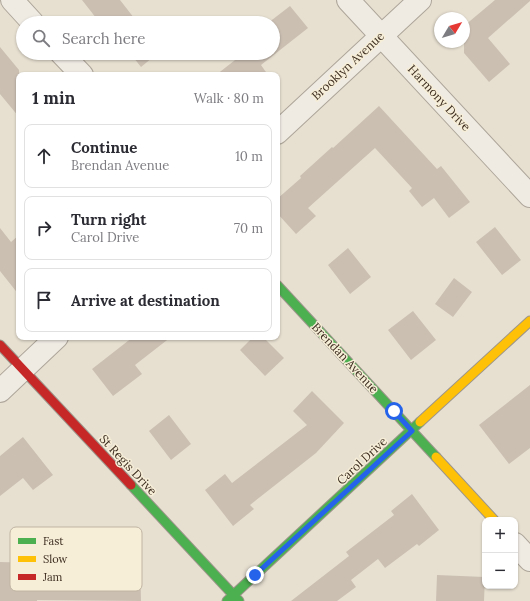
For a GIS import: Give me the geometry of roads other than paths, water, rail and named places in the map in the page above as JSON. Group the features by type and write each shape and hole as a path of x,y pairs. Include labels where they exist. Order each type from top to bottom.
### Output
{"street":[{"path":"12,0 27,16"},
{"name":"Harmony Drive","path":"348,0 530,196"},
{"name":"Brooklyn Avenue","path":"280,130 420,0"},
{"path":"68,60 79,72"},
{"name":"Brendan Avenue","path":"280,288 491,517"},
{"name":"Carol Drive","path":"233,599 530,321"},
{"path":"0,390 54,340"},
{"name":"St Regis Drive","path":"0,345 233,599"},
{"path":"518,547 530,560"}]}
